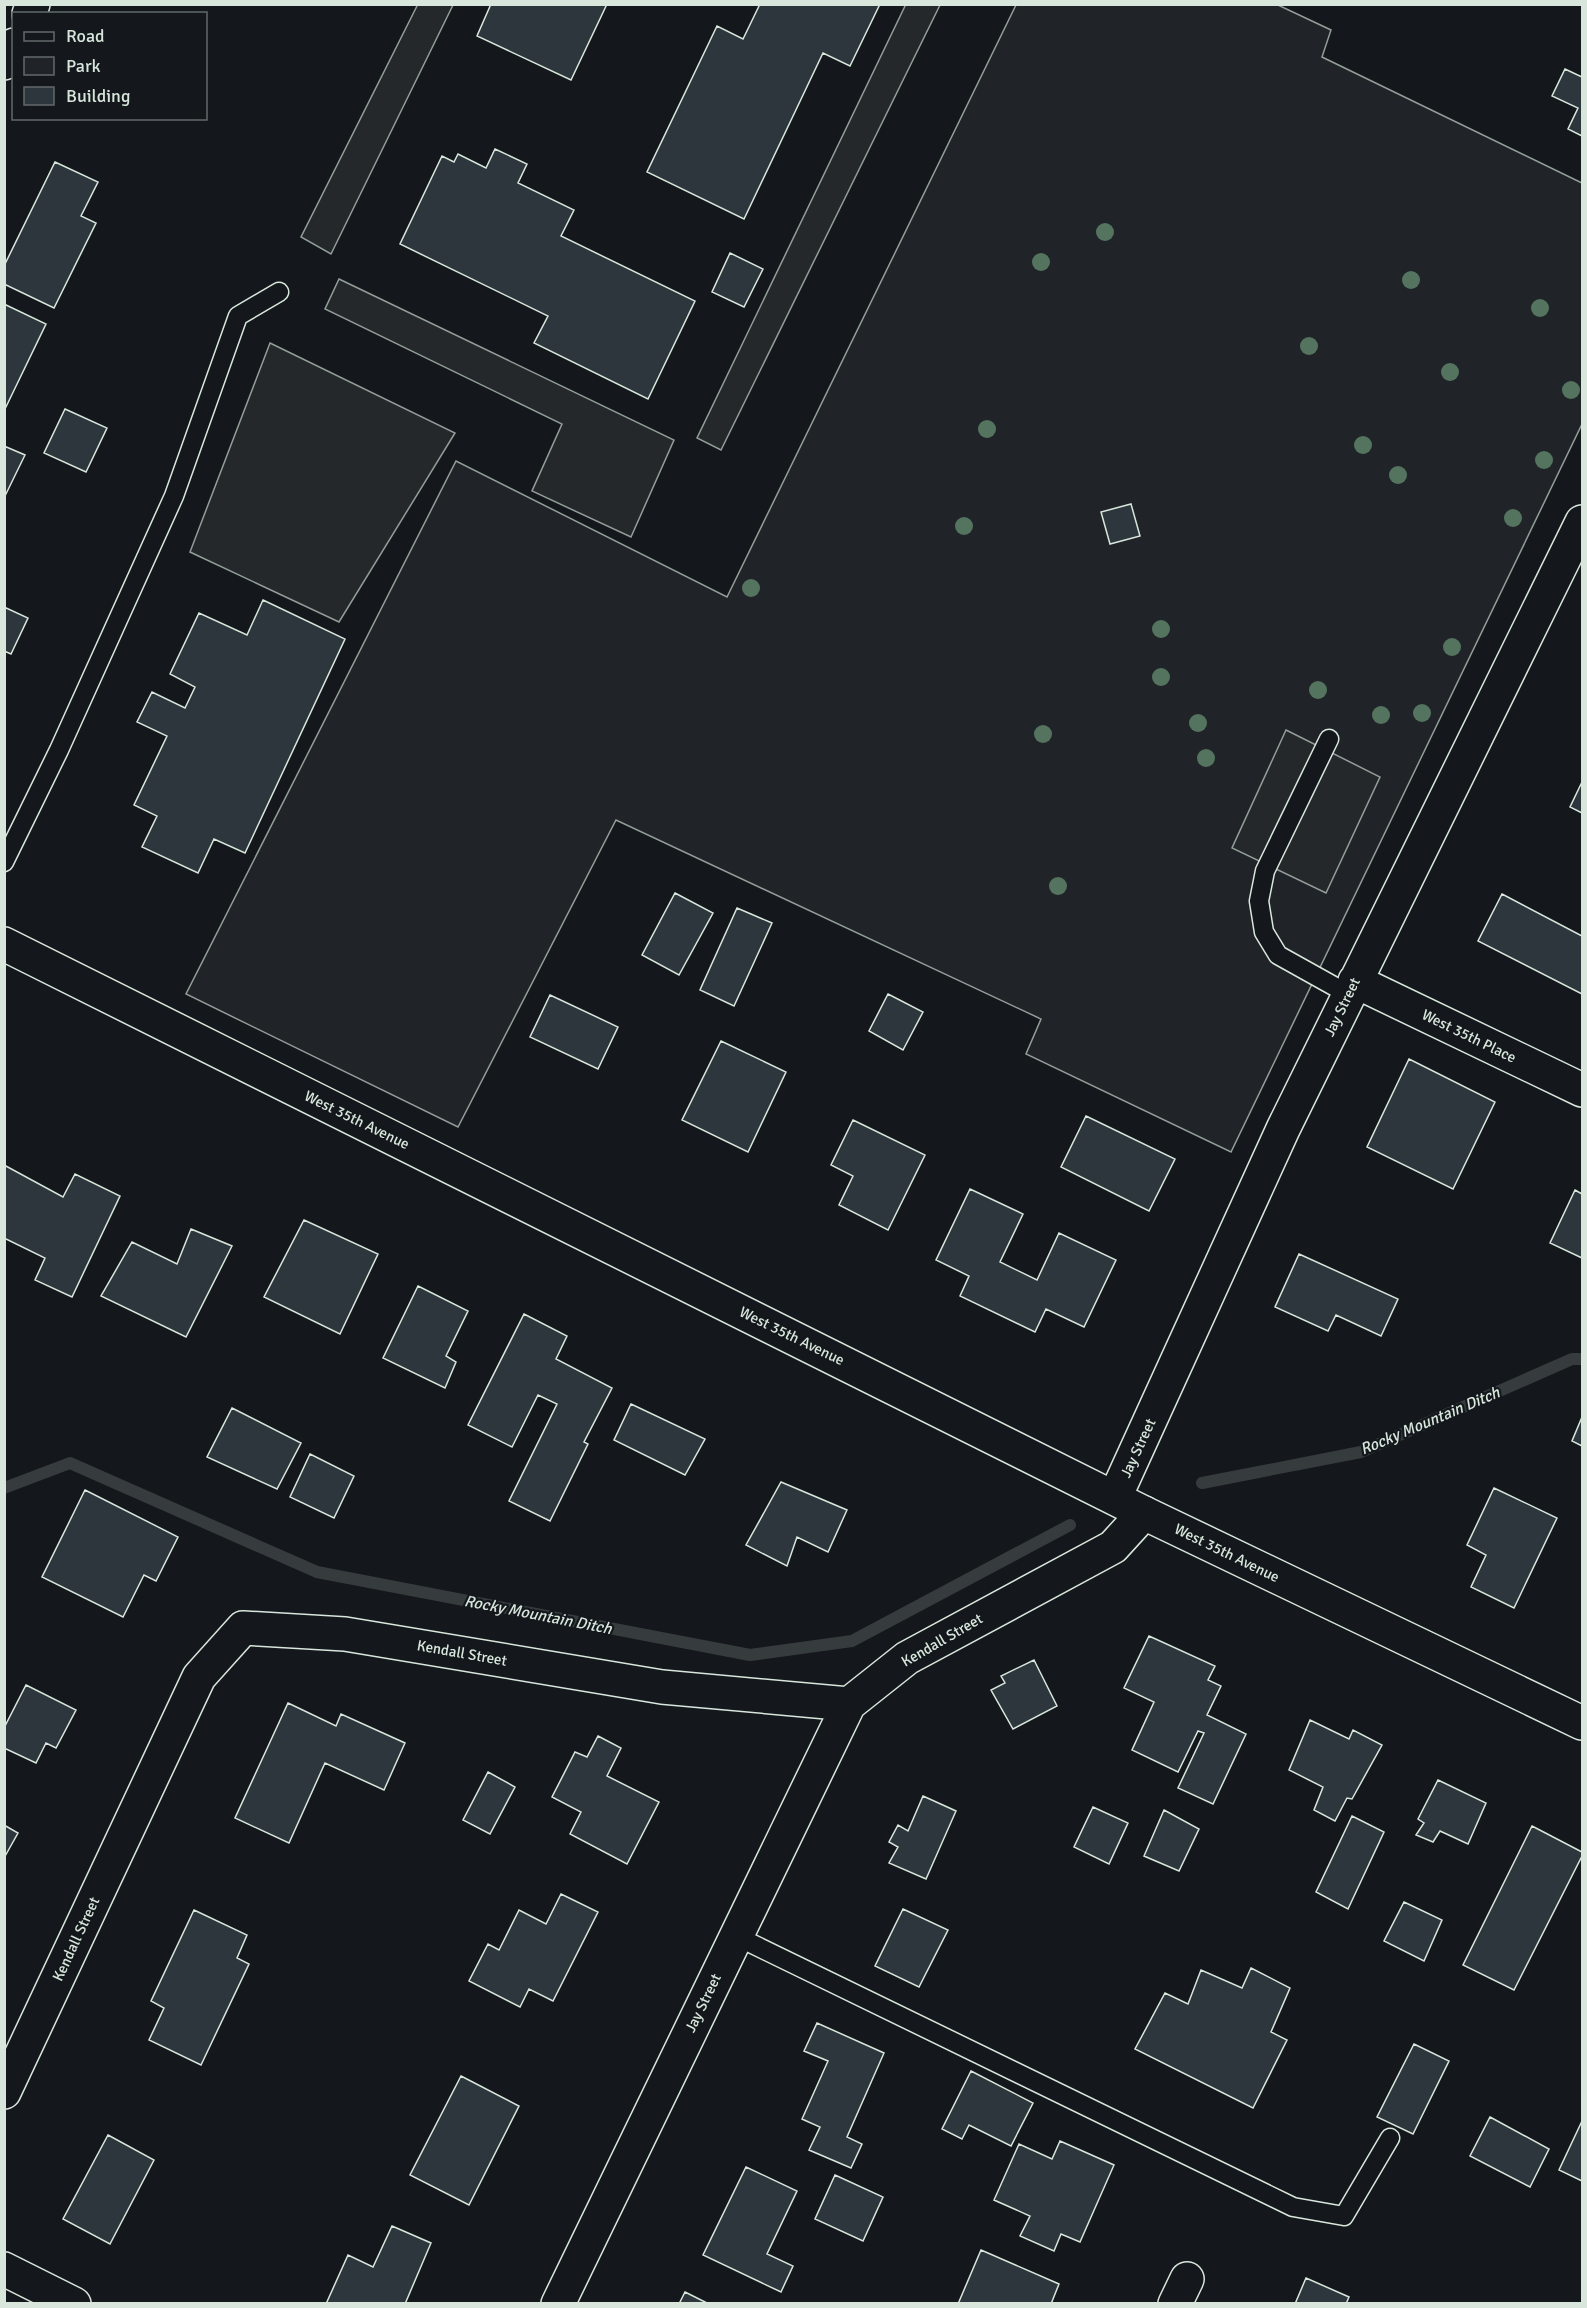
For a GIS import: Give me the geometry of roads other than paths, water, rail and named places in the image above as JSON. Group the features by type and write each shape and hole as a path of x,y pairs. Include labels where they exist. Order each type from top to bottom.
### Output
{"street":[{"path":"4,63 12,49"},
{"name":"Jay Street","path":"1115,1497 1283,1129 1582,522"},
{"name":"West 35th Avenue","path":"4,944 1144,1513 1582,1723"},
{"name":"West 35th Place","path":"1352,988 1582,1090"},
{"name":"Kendall Street","path":"4,2092 199,1677 243,1628 345,1634 662,1687 849,1704 907,1658 1113,1547 1144,1513"},
{"name":"Jay Street","path":"558,2304 849,1704"},
{"path":"4,2269 74,2304"}],"lane":[{"path":"4,862 59,750 174,496 238,316 279,292"},
{"path":"1329,739 1265,872 1259,901 1264,932 1278,955 1352,988"},
{"path":"736,1936 1293,2207 1344,2216 1390,2138"}],"waterway":[{"name":"Rocky Mountain Ditch","path":"1202,1483 1361,1452 1572,1359 1582,1359"},
{"name":"Rocky Mountain Ditch","path":"4,1488 70,1463 317,1572 750,1655 852,1641 1070,1525"}]}
